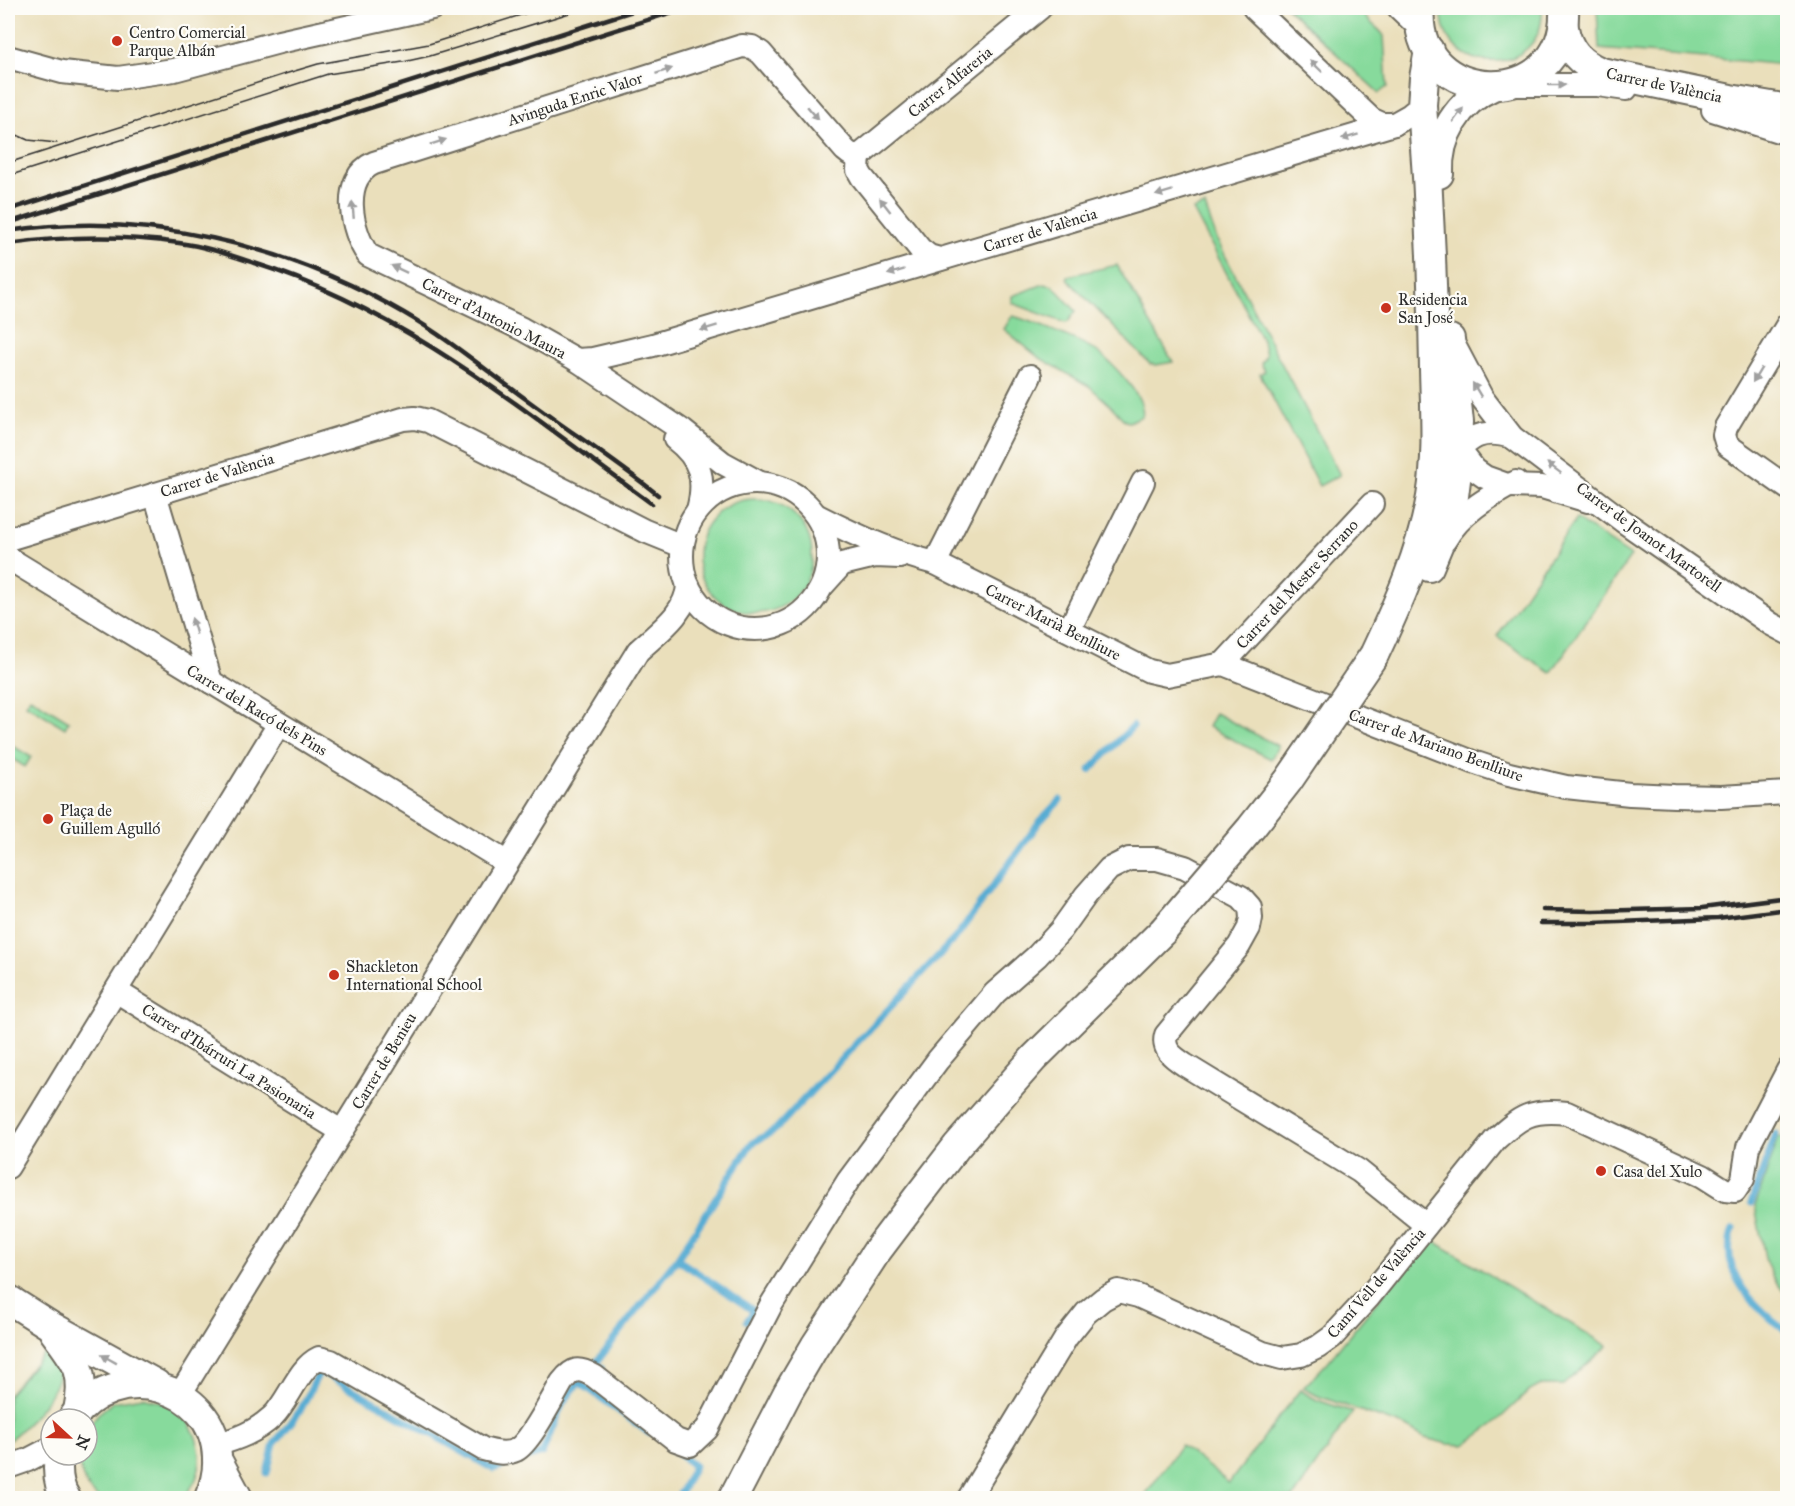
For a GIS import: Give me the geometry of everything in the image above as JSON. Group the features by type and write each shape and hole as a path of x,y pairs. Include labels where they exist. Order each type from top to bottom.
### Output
{"street":[{"path":"8,57 62,72 118,78 174,70 279,42 432,8"},
{"name":"Carrer Alfareria","path":"860,156 1040,8"},
{"path":"1254,8 1371,119 1382,124 1394,124"},
{"path":"1399,8 1423,29 1441,66 1458,78 1472,84 1496,86 1523,79 1536,72 1551,57 1565,16"},
{"name":"Carrer de València","path":"1565,16 1566,39 1574,54 1585,65 1601,72 1788,109"},
{"name":"Carrer de Joanot Martorell","path":"1423,29 1422,105 1439,337 1482,398 1519,442 1615,515 1771,624 1788,633"},
{"name":"Avinguda Enric Valor","path":"368,255 355,231 352,192 358,174 368,166 742,46 757,50 845,150 850,154 860,156"},
{"name":"Carrer de València","path":"1496,86 1598,85 1669,98 1788,134"},
{"name":"Carrer de Joanot Martorell","path":"1439,337 1442,279 1438,160 1440,147 1453,120 1466,104 1473,97 1496,86"},
{"name":"Carrer de València","path":"577,360 593,359 653,345 1394,124 1422,105"},
{"name":"Carrer de València","path":"1713,110 1788,125"},
{"path":"860,156 858,170 862,177 920,249 929,256 940,259"},
{"name":"Carrer d'Antonio Maura","path":"368,255 522,329 577,360 683,431 723,463 758,482"},
{"path":"1788,324 1726,427 1724,435 1727,445 1788,488"},
{"path":"1425,575 1453,504 1458,450 1459,422 1439,337"},
{"path":"1431,497 1439,337"},
{"name":"Carrer de València","path":"616,386 620,374 632,359 653,345"},
{"path":"934,563 1030,376"},
{"name":"Carrer d'Antonio Maura","path":"616,386 619,399 628,408 678,441 692,454 701,472 702,494 698,510"},
{"name":"Carrer de València","path":"8,539 403,419 415,418 428,421 645,531 682,546"},
{"path":"734,1498 788,1392 877,1251 972,1128 1034,1058 1162,931 1251,828 1288,781 1374,655 1449,534 1474,507 1521,480 1530,461 1519,442 1491,433 1478,436 1467,440 1441,466 1418,549 1393,615 1374,655"},
{"path":"1458,450 1475,470 1485,477 1510,486 1531,485 1580,497 1615,515"},
{"path":"758,482 781,486 802,498 818,516 827,538 829,562 822,586 808,607 795,618 779,626 761,629 743,628 720,620 701,605 688,585 682,566 682,546 687,527 698,510 714,494 724,489 735,484 758,482"},
{"path":"1069,630 1143,483"},
{"path":"155,494 211,682"},
{"name":"Carrer del Mestre Serrano","path":"1223,664 1372,504"},
{"name":"Carrer Marià Benlliure","path":"818,516 909,557 934,563 1149,670 1167,675 1223,664"},
{"name":"Carrer Marià Benlliure","path":"822,586 842,564 875,556 909,557"},
{"name":"Carrer del Racó dels Pins","path":"8,558 506,862"},
{"name":"Carrer de Benieu","path":"170,1391 342,1131 638,651 675,616 682,606 688,585"},
{"name":"Carrer de Benieu","path":"651,639 671,626 695,620 720,620"},
{"name":"Carrer de Mariano Benlliure","path":"1223,664 1440,750 1536,781 1566,787 1641,795 1721,797 1788,793"},
{"path":"8,1167 279,724"},
{"path":"216,1452 251,1433 274,1415 309,1364 319,1358 332,1361 483,1449 494,1452 507,1453 524,1445 562,1382 569,1373 576,1370 585,1371 594,1376 676,1440 690,1445 706,1429 771,1305 848,1181 938,1060 995,993 1061,930 1086,895 1109,869 1129,859 1157,860 1185,867 1241,897 1250,907 1249,928 1239,946 1166,1035 1164,1041 1166,1048 1185,1065 1359,1171 1426,1225"},
{"name":"Carrer d'Ibárruri La Pasionaria","path":"117,991 342,1131"},
{"name":"Camí Vell de València","path":"969,1498 1066,1338 1086,1313 1103,1299 1118,1291 1138,1296 1263,1353 1282,1358 1301,1355 1318,1347 1348,1321 1495,1140 1510,1126 1528,1115 1547,1110 1567,1113 1703,1176 1725,1190 1735,1191 1743,1179 1748,1148 1788,1070"},
{"path":"8,1299 49,1325 170,1391 196,1409 208,1425 216,1452 238,1498"},
{"path":"49,1325 79,1369 82,1389 77,1407"},
{"path":"83,1407 95,1396 117,1386 140,1384 170,1391"},
{"path":"209,1498 215,1482 216,1452"},
{"path":"8,1467 39,1454"},
{"path":"57,1467 66,1498"}],"green space":[{"path":"1287,8 1352,8 1363,12 1384,36 1387,87 1379,93"},
{"path":"1442,8 1542,8 1539,31 1528,48 1511,58 1492,61 1473,58 1456,48 1445,31"},
{"path":"1597,8 1787,8 1787,65 1599,49"},
{"path":"1205,206 1217,240 1340,475 1319,486 1260,374 1265,371 1261,364 1266,355 1263,342 1193,210"},
{"path":"1117,265 1173,362 1150,364 1068,280 1067,276"},
{"path":"1044,284 1053,286 1076,311 1068,322 1065,323 1012,303 1012,296"},
{"path":"1012,316 1054,331 1095,350 1126,380 1139,400 1142,416 1129,422 1125,421 1089,386 1038,357 1004,329"},
{"path":"755,499 777,504 795,516 807,534 812,556 807,578 795,596 777,608 755,613 733,608 715,596 703,578 698,556 703,534 715,516 733,504"},
{"path":"1576,519 1631,556 1551,673 1497,636"},
{"path":"30,697 69,721 65,728 26,704"},
{"path":"1215,713 1278,746 1271,759 1208,727"},
{"path":"8,743 31,757 25,767 8,756"},
{"path":"1779,1137 1787,1139 1787,1296 1774,1279 1766,1263 1755,1206"},
{"path":"1429,1238 1608,1346 1563,1385 1541,1385 1528,1392 1494,1424 1464,1445 1448,1444 1425,1438 1404,1426 1318,1396 1303,1388 1327,1363"},
{"path":"45,1352 59,1360 59,1371 51,1394 42,1407 39,1407 35,1416 8,1441 8,1395"},
{"path":"1300,1390 1317,1400 1353,1412 1293,1498 1143,1498 1181,1445 1229,1483"},
{"path":"143,1397 164,1402 186,1420 197,1440 200,1462 194,1483 183,1498 98,1498 93,1494 86,1484 80,1467 99,1467 99,1413 113,1402"}],"waterway":[{"path":"1090,770 1133,726"},
{"path":"601,1368 595,1364 677,1259 751,1144 775,1130 956,937 1041,820 1060,800"},
{"path":"1751,1203 1776,1134"},
{"path":"1733,1229 1729,1245 1730,1261 1735,1275 1753,1301 1788,1333"},
{"path":"677,1259 754,1311 747,1321"},
{"path":"267,1473 274,1444 300,1411 320,1371 493,1469 542,1453 563,1403 579,1382 649,1433"},
{"path":"668,1446 694,1466 678,1498"}],"tram line":[{"path":"8,163 318,64 429,44 543,8"},
{"path":"8,176 328,74 430,56 586,8"},
{"path":"8,131 28,140 57,143"}],"railway":[{"path":"8,210 642,8"},
{"path":"8,223 685,8"},
{"path":"8,231 59,226 111,225 162,230 213,238 263,251 311,268 359,289 421,323 658,495"},
{"path":"8,244 94,237 179,243 226,254 309,283 362,308 413,336 462,367 652,504"},
{"path":"1543,910 1702,908 1788,897"},
{"path":"1541,923 1718,918 1788,909"}],"place":[{"name":"Centro Comercial Parque Albán","path":"117,41"},
{"name":"Residencia San José","path":"1386,308"},
{"name":"Plaça de Guillem Agulló","path":"48,819"},
{"name":"Shackleton International School","path":"334,975"},
{"name":"Casa del Xulo","path":"1601,1171"}]}
